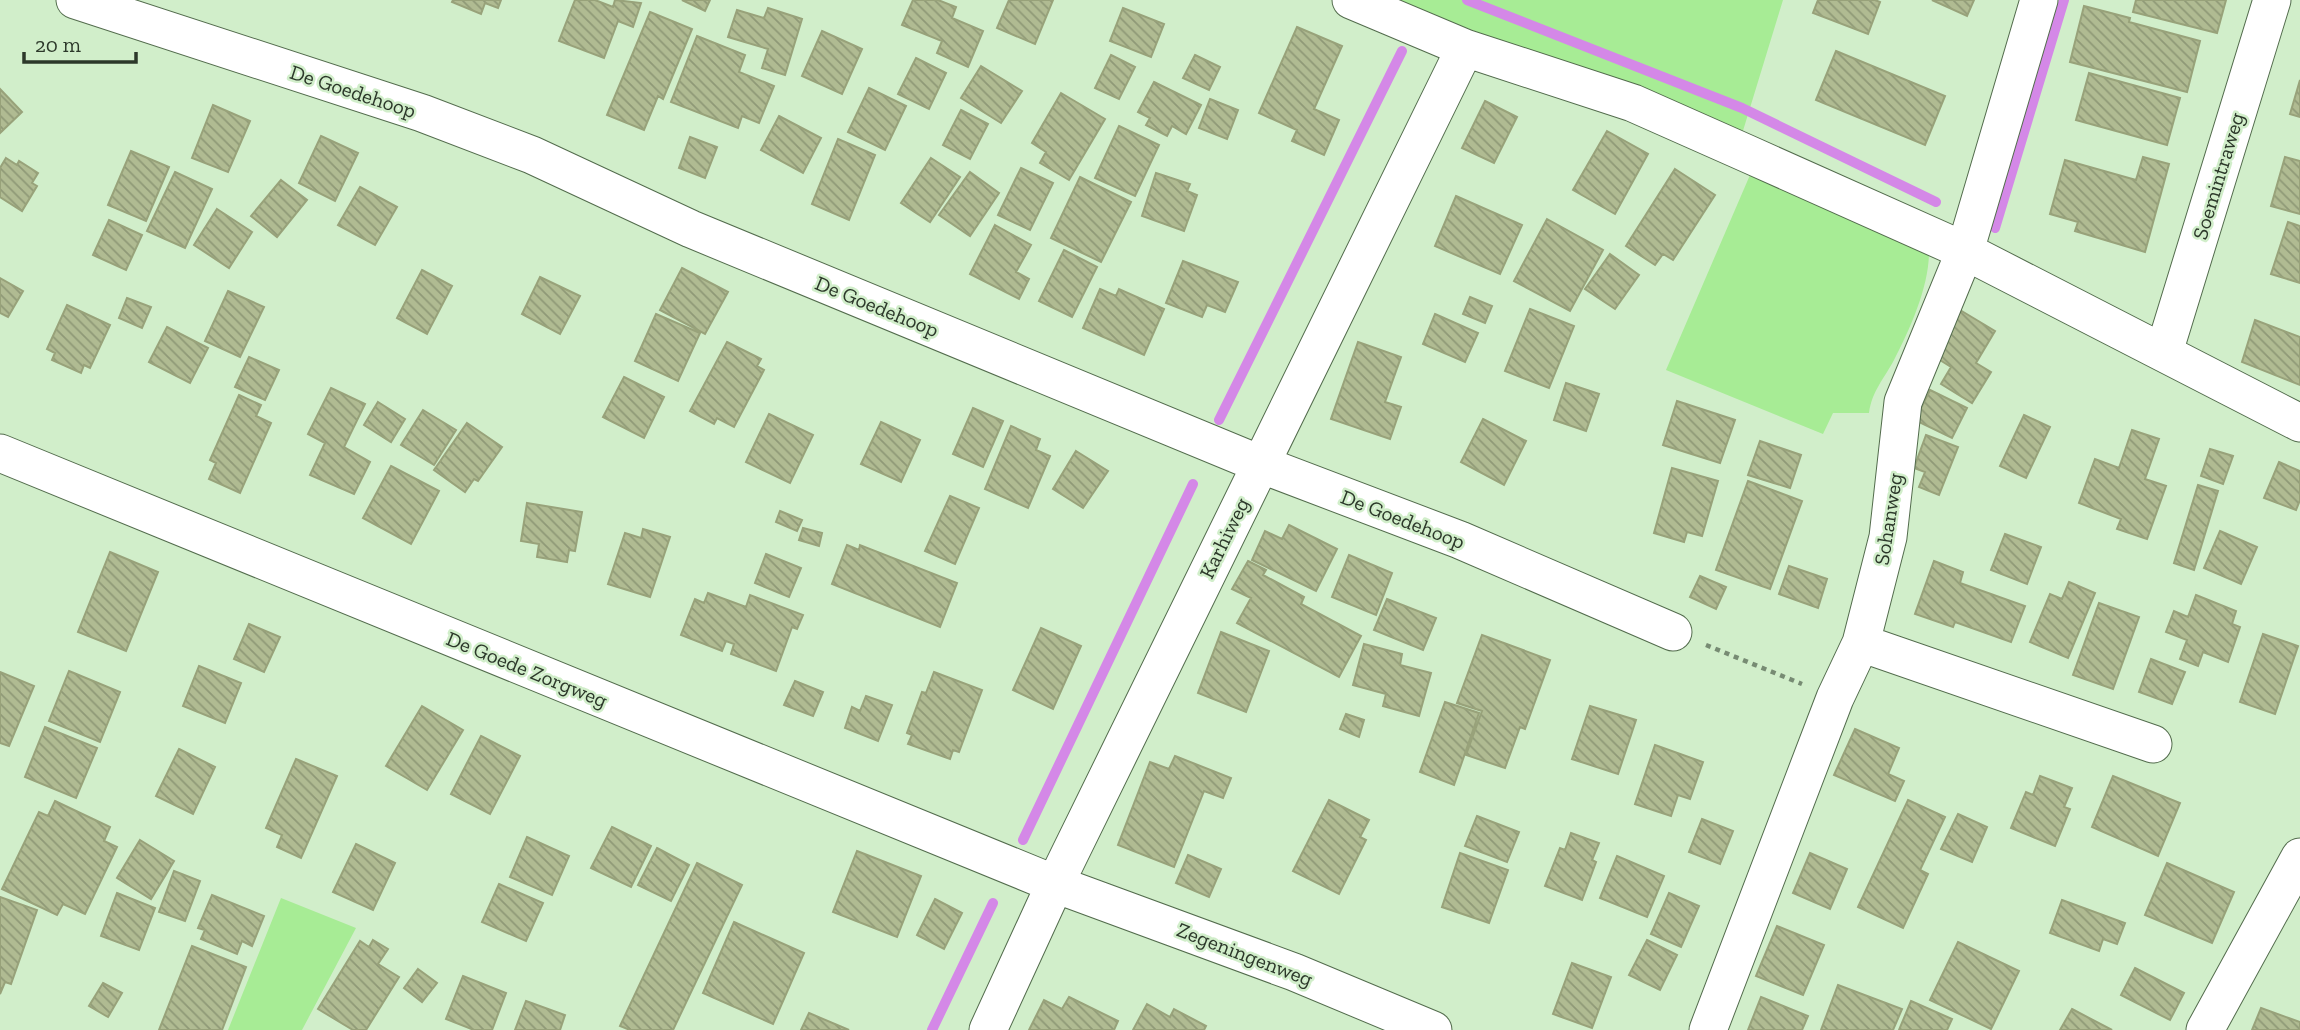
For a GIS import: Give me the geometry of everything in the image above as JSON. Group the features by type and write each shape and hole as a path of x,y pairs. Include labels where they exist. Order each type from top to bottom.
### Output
{"street":[{"name":"De Goedehoop","path":"75,0 422,113 532,155 691,229 1260,464 1460,540 1673,632"},
{"path":"1351,0 1465,48 1633,103 1965,251 2300,423"},
{"name":"Sohanweg","path":"1709,1030 1835,698 1861,643 1888,537 1903,402 1965,251 2039,0"},
{"name":"Soemintraweg","path":"2164,352 2272,0"},
{"name":"Karhiweg","path":"988,1030 1055,884 1465,48"},
{"name":"De Goede Zorgweg","path":"0,453 1055,884"},
{"path":"1861,643 2153,744"},
{"path":"2205,1030 2300,857"},
{"name":"Zegeningenweg","path":"1055,884 1294,972 1433,1030"}],"path":[{"path":"1673,632 1835,698"}],"green space":[{"path":"1394,0 1783,0 1742,134"},
{"path":"1753,168 1929,252 1926,279 1917,308 1900,348 1876,392 1869,413 1833,413 1823,434 1666,370"},
{"path":"281,898 356,928 302,1030 228,1030"}],"building":[{"path":"501,0 498,8 485,3 481,14 452,2"},
{"path":"575,0 595,0 613,7 615,0 641,3 633,27 618,21 604,58 559,41"},
{"path":"682,0 710,0 705,11"},
{"path":"913,0 938,0 956,7 952,18 983,31 968,67 937,53 942,41 902,25"},
{"path":"1009,0 1053,0 1035,44 997,28"},
{"path":"1818,0 1880,2 1868,34 1813,13"},
{"path":"1932,0 1974,0 1967,16"},
{"path":"2136,0 2226,0 2217,33 2133,12"},
{"path":"2084,6 2130,18 2129,22 2200,41 2187,92 2070,62"},
{"path":"768,8 802,19 785,75 762,68 768,49 728,37 737,10 764,18"},
{"path":"1123,8 1164,24 1151,57 1110,41"},
{"path":"650,12 692,29 663,99 658,96 644,130 607,115"},
{"path":"1297,27 1342,46 1314,109 1339,120 1324,155 1292,141 1297,130 1259,113"},
{"path":"822,31 862,49 842,94 802,76"},
{"path":"697,36 745,55 739,72 774,86 759,123 742,116 738,128 671,102"},
{"path":"1836,51 1945,96 1925,145 1816,100"},
{"path":"1111,55 1135,67 1119,99 1095,88"},
{"path":"1195,55 1220,67 1209,90 1183,78"},
{"path":"916,58 946,73 929,109 898,94"},
{"path":"981,66 1022,91 1001,123 961,98"},
{"path":"2089,73 2180,98 2167,145 2076,120"},
{"path":"2300,80 2300,117 2290,114"},
{"path":"1154,82 1201,105 1186,134 1172,126 1167,136 1146,125 1150,118 1138,112"},
{"path":"869,88 906,106 885,150 848,132"},
{"path":"0,89 22,112 0,133"},
{"path":"1061,93 1105,119 1069,180 1040,163 1046,152 1032,143"},
{"path":"1210,99 1238,110 1227,139 1199,128"},
{"path":"1485,101 1517,117 1494,163 1462,148"},
{"path":"213,105 250,121 228,172 192,158"},
{"path":"961,110 988,124 970,159 943,145"},
{"path":"779,116 821,138 803,173 761,150"},
{"path":"1119,126 1159,145 1135,196 1095,178"},
{"path":"1607,131 1648,154 1615,214 1573,190"},
{"path":"321,136 358,153 335,201 299,183"},
{"path":"690,137 717,147 705,178 679,168"},
{"path":"838,139 875,155 849,220 812,204"},
{"path":"131,151 169,167 146,221 108,205"},
{"path":"2143,157 2169,164 2145,252 2075,231 2078,222 2050,214 2065,160 2136,180"},
{"path":"2285,157 2300,161 2300,214 2271,206"},
{"path":"6,158 17,165 19,161 38,173 32,183 37,186 22,211 0,197 0,168"},
{"path":"931,158 960,177 930,222 901,203"},
{"path":"1021,168 1053,183 1030,230 998,215"},
{"path":"1675,169 1715,195 1673,260 1663,254 1655,265 1626,246"},
{"path":"175,172 212,189 185,248 147,231"},
{"path":"970,172 999,193 970,236 939,215"},
{"path":"1156,173 1190,184 1187,191 1197,195 1184,231 1142,216"},
{"path":"1080,177 1131,202 1101,262 1051,238"},
{"path":"281,180 307,200 277,237 251,216"},
{"path":"360,187 397,207 375,245 338,225"},
{"path":"1456,196 1522,225 1500,274 1435,246"},
{"path":"217,209 252,232 229,268 194,245"},
{"path":"1547,219 1603,250 1570,311 1514,281"},
{"path":"109,220 142,235 126,270 93,255"},
{"path":"2288,222 2300,226 2300,283 2271,274"},
{"path":"995,225 1031,245 1016,272 1029,279 1019,299 970,274"},
{"path":"1064,250 1097,267 1072,317 1039,301"},
{"path":"1610,254 1639,275 1615,309 1585,289"},
{"path":"1183,261 1238,282 1225,312 1207,305 1202,317 1166,303"},
{"path":"682,268 728,292 705,334 660,310"},
{"path":"422,270 452,286 427,334 397,318"},
{"path":"540,277 580,296 560,334 522,314"},
{"path":"0,278 23,291 8,317 0,313"},
{"path":"1100,289 1116,296 1119,289 1164,309 1144,355 1083,328"},
{"path":"228,291 264,307 240,357 205,341"},
{"path":"1470,297 1492,306 1485,323 1463,314"},
{"path":"127,298 151,307 142,328 119,318"},
{"path":"67,305 110,325 90,368 84,365 81,373 52,360 55,353 47,349"},
{"path":"1530,309 1574,326 1549,388 1505,371"},
{"path":"1960,310 1995,331 1976,363 1991,372 1972,403 1941,384 1951,367 1932,355"},
{"path":"656,314 700,333 678,381 635,361"},
{"path":"1435,314 1478,333 1465,362 1423,344"},
{"path":"2255,320 2300,337 2300,385 2242,362"},
{"path":"167,327 208,348 190,383 149,362"},
{"path":"727,342 761,359 757,366 764,370 734,427 717,418 714,424 690,411"},
{"path":"1358,342 1401,357 1385,402 1401,407 1390,439 1331,419"},
{"path":"249,357 279,370 265,400 235,387"},
{"path":"624,377 664,397 644,438 603,417"},
{"path":"1566,383 1599,394 1586,431 1554,420"},
{"path":"331,388 365,404 344,447 370,462 354,494 310,475 325,443 308,434"},
{"path":"1930,390 1967,408 1952,438 1915,420"},
{"path":"239,395 261,405 256,416 271,423 240,493 209,479 216,463 210,460"},
{"path":"1677,401 1735,420 1720,463 1663,445"},
{"path":"378,402 405,419 391,442 364,425"},
{"path":"973,408 1003,421 983,467 953,454"},
{"path":"423,410 456,430 434,465 401,445"},
{"path":"769,414 813,435 790,483 746,462"},
{"path":"2024,415 2050,427 2026,478 2000,466"},
{"path":"1483,419 1526,441 1504,485 1461,462"},
{"path":"881,422 920,440 901,482 861,464"},
{"path":"467,423 502,447 478,481 474,479 465,492 434,470"},
{"path":"1011,426 1040,439 1036,450 1050,456 1028,508 985,489"},
{"path":"2132,430 2159,439 2145,479 2166,486 2147,539 2117,529 2121,519 2079,503 2095,459 2119,468"},
{"path":"1926,435 1958,447 1939,495 1919,487 1925,472 1914,468"},
{"path":"1760,441 1801,455 1790,488 1748,475"},
{"path":"2210,449 2233,456 2223,484 2201,476"},
{"path":"1076,451 1108,471 1083,508 1053,489"},
{"path":"2279,462 2300,471 2300,500 2296,510 2264,498"},
{"path":"391,466 439,491 411,544 363,518"},
{"path":"1672,468 1718,481 1702,536 1687,532 1684,542 1654,533"},
{"path":"1748,481 1802,501 1770,589 1716,570"},
{"path":"2198,485 2218,491 2194,570 2174,563"},
{"path":"950,496 979,508 955,564 925,551"},
{"path":"527,503 582,512 575,551 569,550 567,562 537,557 539,544 521,541"},
{"path":"780,511 802,520 797,531 776,522"},
{"path":"1289,525 1337,549 1316,591 1252,560 1265,531 1282,539"},
{"path":"803,528 822,533 819,546 799,540"},
{"path":"643,529 670,537 650,597 608,584 625,533 641,538"},
{"path":"2220,531 2257,547 2241,584 2204,568"},
{"path":"2005,534 2041,547 2027,584 1991,570"},
{"path":"847,545 859,550 860,545 957,583 940,627 832,584"},
{"path":"110,552 158,572 126,651 78,632"},
{"path":"766,554 801,568 789,597 755,583"},
{"path":"1349,555 1392,573 1376,615 1332,597"},
{"path":"1248,561 1266,570 1263,575 1304,597 1301,604 1361,636 1339,677 1237,623 1251,598 1232,589"},
{"path":"1934,561 1963,572 1960,583 2025,606 2011,642 1955,622 1953,627 1915,614"},
{"path":"1789,566 1827,579 1818,608 1779,594"},
{"path":"1700,576 1726,587 1716,609 1690,597"},
{"path":"2069,582 2095,593 2068,658 2030,642 2050,594 2062,599"},
{"path":"708,593 746,607 750,595 803,615 797,629 792,627 776,671 731,654 734,644 726,641 722,651 681,635 695,599 704,603"},
{"path":"2196,595 2236,611 2232,624 2240,627 2228,662 2203,652 2198,666 2180,659 2187,640 2166,632 2174,611 2188,617"},
{"path":"1387,599 1436,618 1423,650 1374,630"},
{"path":"2099,603 2139,617 2113,689 2073,675"},
{"path":"249,624 280,637 264,672 234,659"},
{"path":"1041,628 1081,646 1053,709 1013,690"},
{"path":"1221,632 1269,651 1246,712 1198,693"},
{"path":"2263,634 2298,646 2275,714 2240,702"},
{"path":"1482,635 1550,660 1525,729 1520,727 1505,768 1466,755 1482,711 1457,703"},
{"path":"1364,644 1402,654 1400,665 1431,673 1419,716 1383,706 1386,694 1353,685"},
{"path":"2151,659 2185,672 2172,704 2139,692"},
{"path":"199,666 241,683 225,723 183,706"},
{"path":"69,671 120,692 100,742 49,721"},
{"path":"0,672 34,686 9,746 0,743"},
{"path":"934,672 982,690 959,752 953,750 950,759 908,744 912,735 907,733 922,692 926,693"},
{"path":"795,681 823,692 813,716 784,705"},
{"path":"866,696 892,705 878,741 845,728 852,707 860,711"},
{"path":"1445,702 1479,713 1454,785 1420,772"},
{"path":"422,706 463,730 427,790 386,766"},
{"path":"1590,706 1636,720 1618,774 1572,759"},
{"path":"1346,714 1364,720 1359,737 1340,729"},
{"path":"45,727 97,748 76,798 25,777"},
{"path":"1855,729 1899,748 1888,774 1904,781 1895,801 1834,775"},
{"path":"481,736 520,756 490,814 451,794"},
{"path":"1655,745 1703,762 1690,799 1678,795 1671,816 1635,804"},
{"path":"179,749 215,767 193,814 156,796"},
{"path":"1175,756 1231,778 1223,798 1204,791 1174,867 1118,845 1150,762 1169,769"},
{"path":"296,759 337,776 301,858 277,847 282,835 266,828"},
{"path":"2040,776 2072,788 2064,807 2070,809 2055,846 2011,828 2026,792 2033,795"},
{"path":"2113,776 2180,803 2158,856 2092,827"},
{"path":"1329,800 1369,820 1360,837 1366,840 1339,894 1293,871"},
{"path":"1908,800 1945,817 1920,870 1928,874 1903,928 1858,907"},
{"path":"55,801 110,827 104,841 117,847 85,914 63,904 57,915 2,889 39,812 48,816"},
{"path":"1958,814 1987,827 1972,862 1941,849"},
{"path":"1477,816 1519,832 1507,862 1465,846"},
{"path":"1702,819 1733,831 1720,864 1689,852"},
{"path":"612,827 651,846 631,887 591,868"},
{"path":"1571,833 1599,843 1592,860 1596,862 1582,900 1545,886 1560,848 1565,850"},
{"path":"527,837 569,856 552,895 510,877"},
{"path":"140,840 174,861 151,899 117,878"},
{"path":"356,844 395,863 373,910 333,892"},
{"path":"657,848 689,865 671,901 638,885"},
{"path":"857,851 921,876 897,937 833,912"},
{"path":"1460,853 1508,870 1489,923 1442,907"},
{"path":"1810,853 1847,869 1830,909 1793,893"},
{"path":"1188,855 1221,869 1209,897 1176,883"},
{"path":"1617,856 1664,876 1647,917 1600,898"},
{"path":"697,863 742,885 673,1030 630,1030 620,1026"},
{"path":"2167,863 2234,892 2212,943 2145,915"},
{"path":"174,871 200,881 185,921 159,912"},
{"path":"499,884 543,903 526,941 482,922"},
{"path":"117,893 155,908 139,950 101,936"},
{"path":"1669,893 1699,906 1681,947 1651,934"},
{"path":"212,895 264,916 252,946 242,941 237,954 201,939 205,930 198,928"},
{"path":"0,897 37,910 11,984 5,982 0,994"},
{"path":"935,899 962,913 944,949 917,935"},
{"path":"2062,900 2125,923 2117,944 2103,939 2099,951 2050,933"},
{"path":"734,922 804,953 773,1024 703,993"},
{"path":"1777,926 1824,945 1803,995 1756,976"},
{"path":"373,940 388,949 378,964 399,977 366,1030 353,1030 318,1009 360,941 369,947"},
{"path":"1647,940 1677,955 1660,990 1629,975"},
{"path":"1958,942 2019,971 1991,1029 1930,1000"},
{"path":"192,946 246,967 222,1030 159,1030"},
{"path":"1572,963 1611,977 1592,1028 1553,1014"},
{"path":"2135,968 2184,993 2170,1020 2121,995"},
{"path":"418,969 437,983 422,1002 404,988"},
{"path":"463,976 506,993 492,1030 474,1030 446,1019"},
{"path":"103,983 122,993 108,1017 89,1006"},
{"path":"1838,985 1902,1009 1893,1030 1821,1030"},
{"path":"1069,997 1118,1021 1114,1030 1029,1030 1044,1000 1062,1009"},
{"path":"1761,997 1808,1016 1802,1030 1748,1030"},
{"path":"526,1001 565,1015 560,1030 515,1030"},
{"path":"1911,1001 1952,1019 1947,1030 1899,1030"},
{"path":"1147,1004 1170,1017 1174,1009 1206,1026 1204,1030 1133,1030"},
{"path":"2261,1008 2300,1022 2300,1030 2252,1030"},
{"path":"2072,1009 2112,1030 2060,1030"},
{"path":"809,1013 849,1030 801,1030"}],"waterway":[{"path":"1467,0 1742,108 1936,202"},
{"path":"1995,228 2064,0"},
{"path":"1219,420 1402,51"},
{"path":"1023,840 1193,484"},
{"path":"932,1030 993,903"}]}
